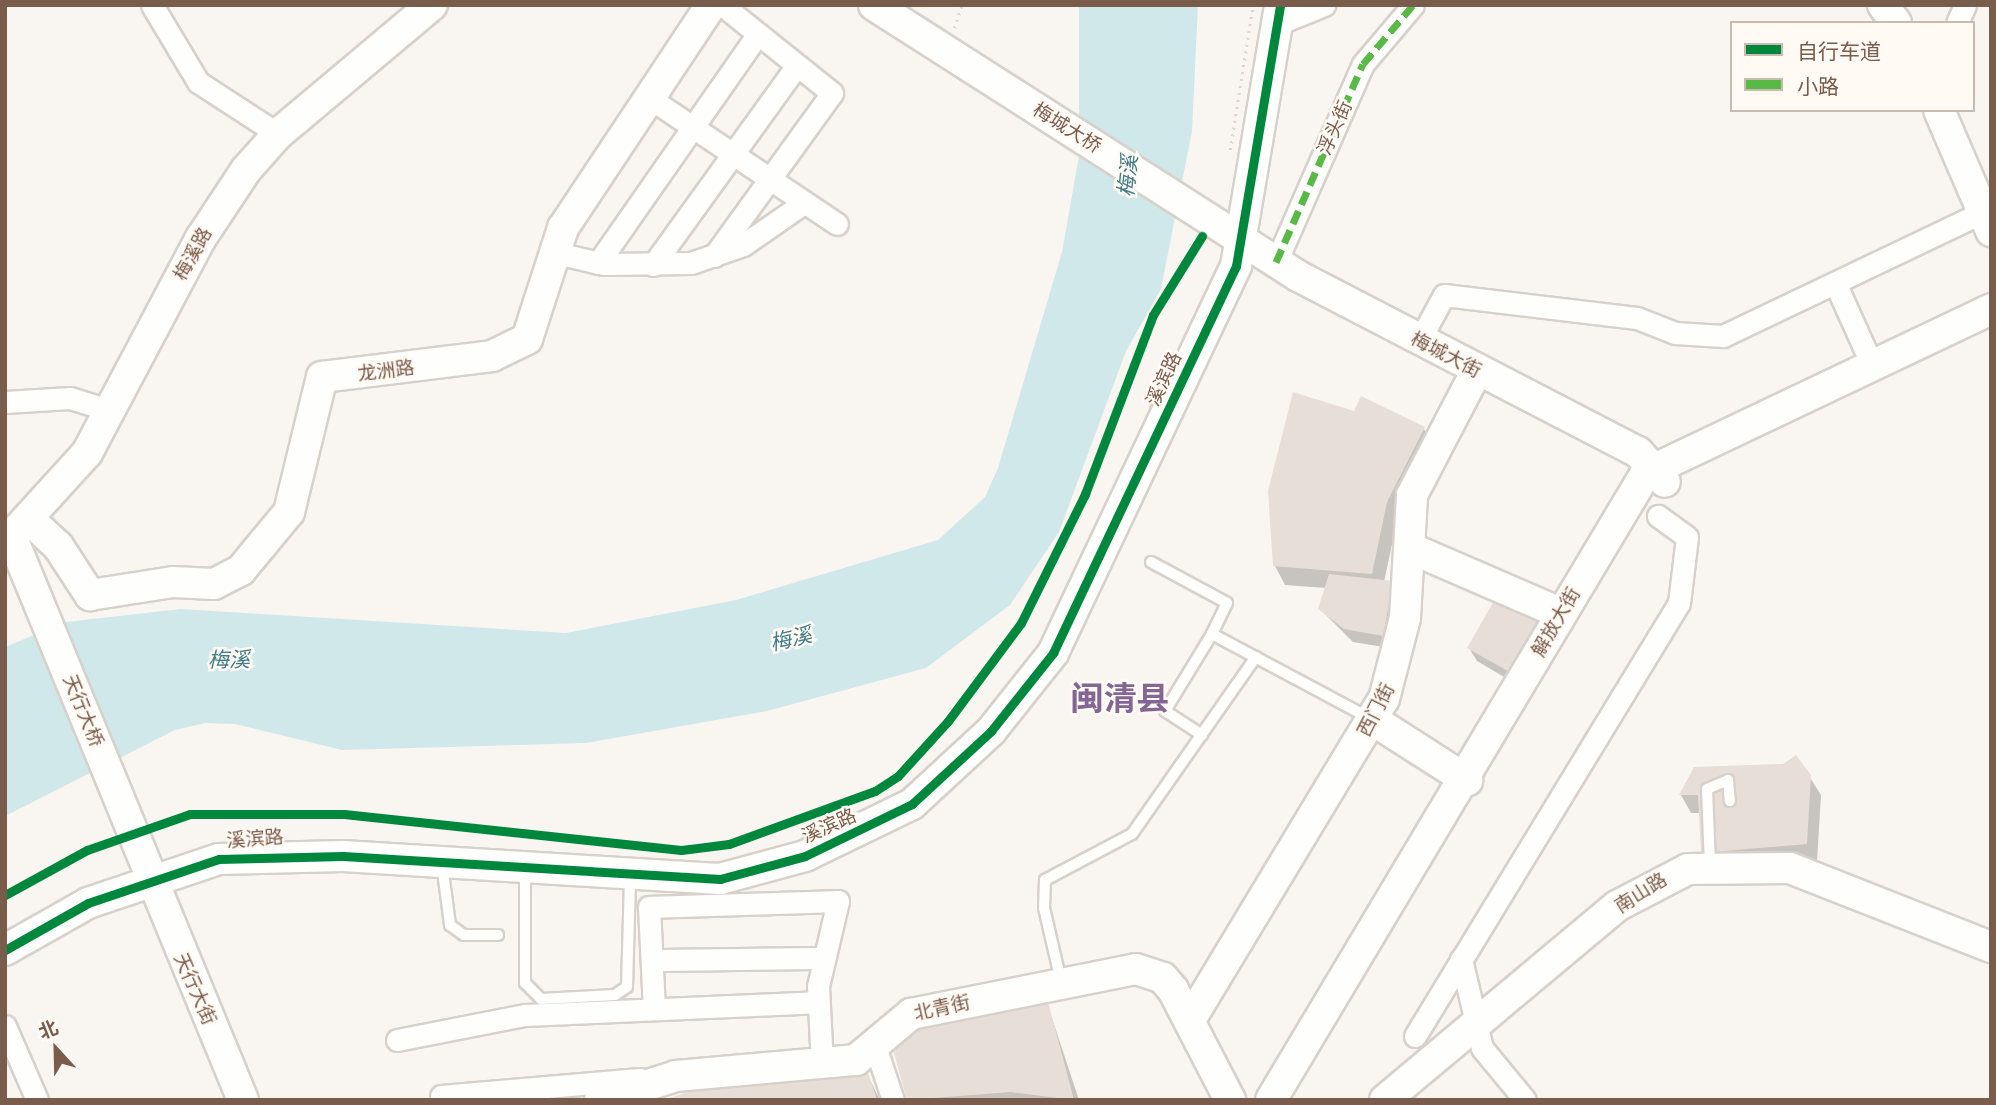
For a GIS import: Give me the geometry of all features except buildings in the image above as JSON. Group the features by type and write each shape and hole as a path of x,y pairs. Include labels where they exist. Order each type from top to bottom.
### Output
{"street":[{"path":"152,5 198,82 278,134"},
{"name":"梅溪路","path":"13,539 113,411 201,238 278,134 432,5"},
{"name":"龙洲路","path":"13,539 58,546 90,595 228,580 289,512 322,377 518,348 532,329 552,252 711,5"},
{"path":"714,256 832,93 722,5"},
{"name":"梅城大桥","path":"874,5 1234,234"},
{"path":"1279,14 1324,5"},
{"name":"浮头街","path":"1276,262 1363,65 1413,5"},
{"path":"1883,5 1895,21"},
{"path":"1958,21 1965,5"},
{"name":"溪滨路","path":"5,950 55,918 141,881 268,854 630,878 720,879 804,856 912,804 991,731 1048,661 1078,606 1234,234 1279,14"},
{"path":"598,263 758,34"},
{"path":"653,265 797,65"},
{"path":"651,99 837,224"},
{"path":"1419,341 1444,295 1637,318 1675,333 1723,336 1987,221 1940,112"},
{"path":"552,252 598,263 653,265 714,256 767,232 805,202"},
{"name":"梅城大街","path":"1234,234 1276,262 1477,370 1660,474"},
{"path":"1836,285 1872,365"},
{"name":"解放大街","path":"1271,1100 1466,780 1632,492 1660,474 1872,365 1991,309"},
{"name":"解放大街","path":"1295,1100 1660,474 1991,327"},
{"name":"西门街","path":"1190,1020 1373,720 1398,660 1410,548 1412,495 1477,370"},
{"path":"5,402 70,398 113,411"},
{"path":"1415,1036 1679,603 1687,537 1658,516"},
{"name":"天行大桥","path":"13,539 23,579 141,881"},
{"path":"1410,548 1560,613"},
{"path":"1373,720 1466,780"},
{"name":"南山路","path":"1385,1100 1475,1020 1640,890 1674,873 1710,866 1790,868 1991,947"},
{"path":"141,881 222,1100"},
{"name":"天行大街","path":"141,881 243,1100"},
{"path":"654,1009 649,907 838,901 823,958 817,1002 822,1066"},
{"path":"652,960 823,958"},
{"path":"1461,960 1475,1020 1488,1059 1525,1100"},
{"name":"北青街","path":"876,1049 893,1024 911,1014 1124,969 1150,971 1173,990 1230,1100"},
{"path":"397,1040 511,1016 817,1002"},
{"path":"5,1026 37,1100"},
{"path":"441,1096 822,1066 876,1049 892,1100"},
{"path":"600,1100 676,1076"}],"lane":[{"path":"1151,562 1227,603 1212,634 1165,711 1202,734"},
{"path":"1212,634 1373,720"},
{"path":"1061,981 1044,908 1045,880 1132,834 1256,657"},
{"path":"1710,866 1707,789 1728,780 1730,801"},
{"path":"442,864 450,925 464,935 498,935"},
{"path":"525,870 525,982 541,999 615,995 627,986 630,878"}],"path":[{"path":"1230,158 1253,5"}],"water":[{"name":"梅溪","path":"1079,5 1198,5 1192,131 1161,289 1126,351 1059,532 1010,605 926,668 767,711 586,743 342,750 235,724 205,723 175,730 5,816 5,647 66,622 181,609 566,633 736,600 938,540 985,497 998,468 1062,252 1079,156"}],"marked path":[{"path":"1276,262 1363,64 1413,5"}],"cycle path":[{"path":"5,950 88,903 219,859 343,856 720,879 805,856 912,804 991,731 1053,653 1236,266 1280,5"},
{"path":"5,895 87,850 190,814 344,814 681,850 729,844 875,791 898,776 948,721 1021,623 1085,494 1153,315 1202,236"}],"district":[{"name":"闽清县","path":"1120,699"}]}
